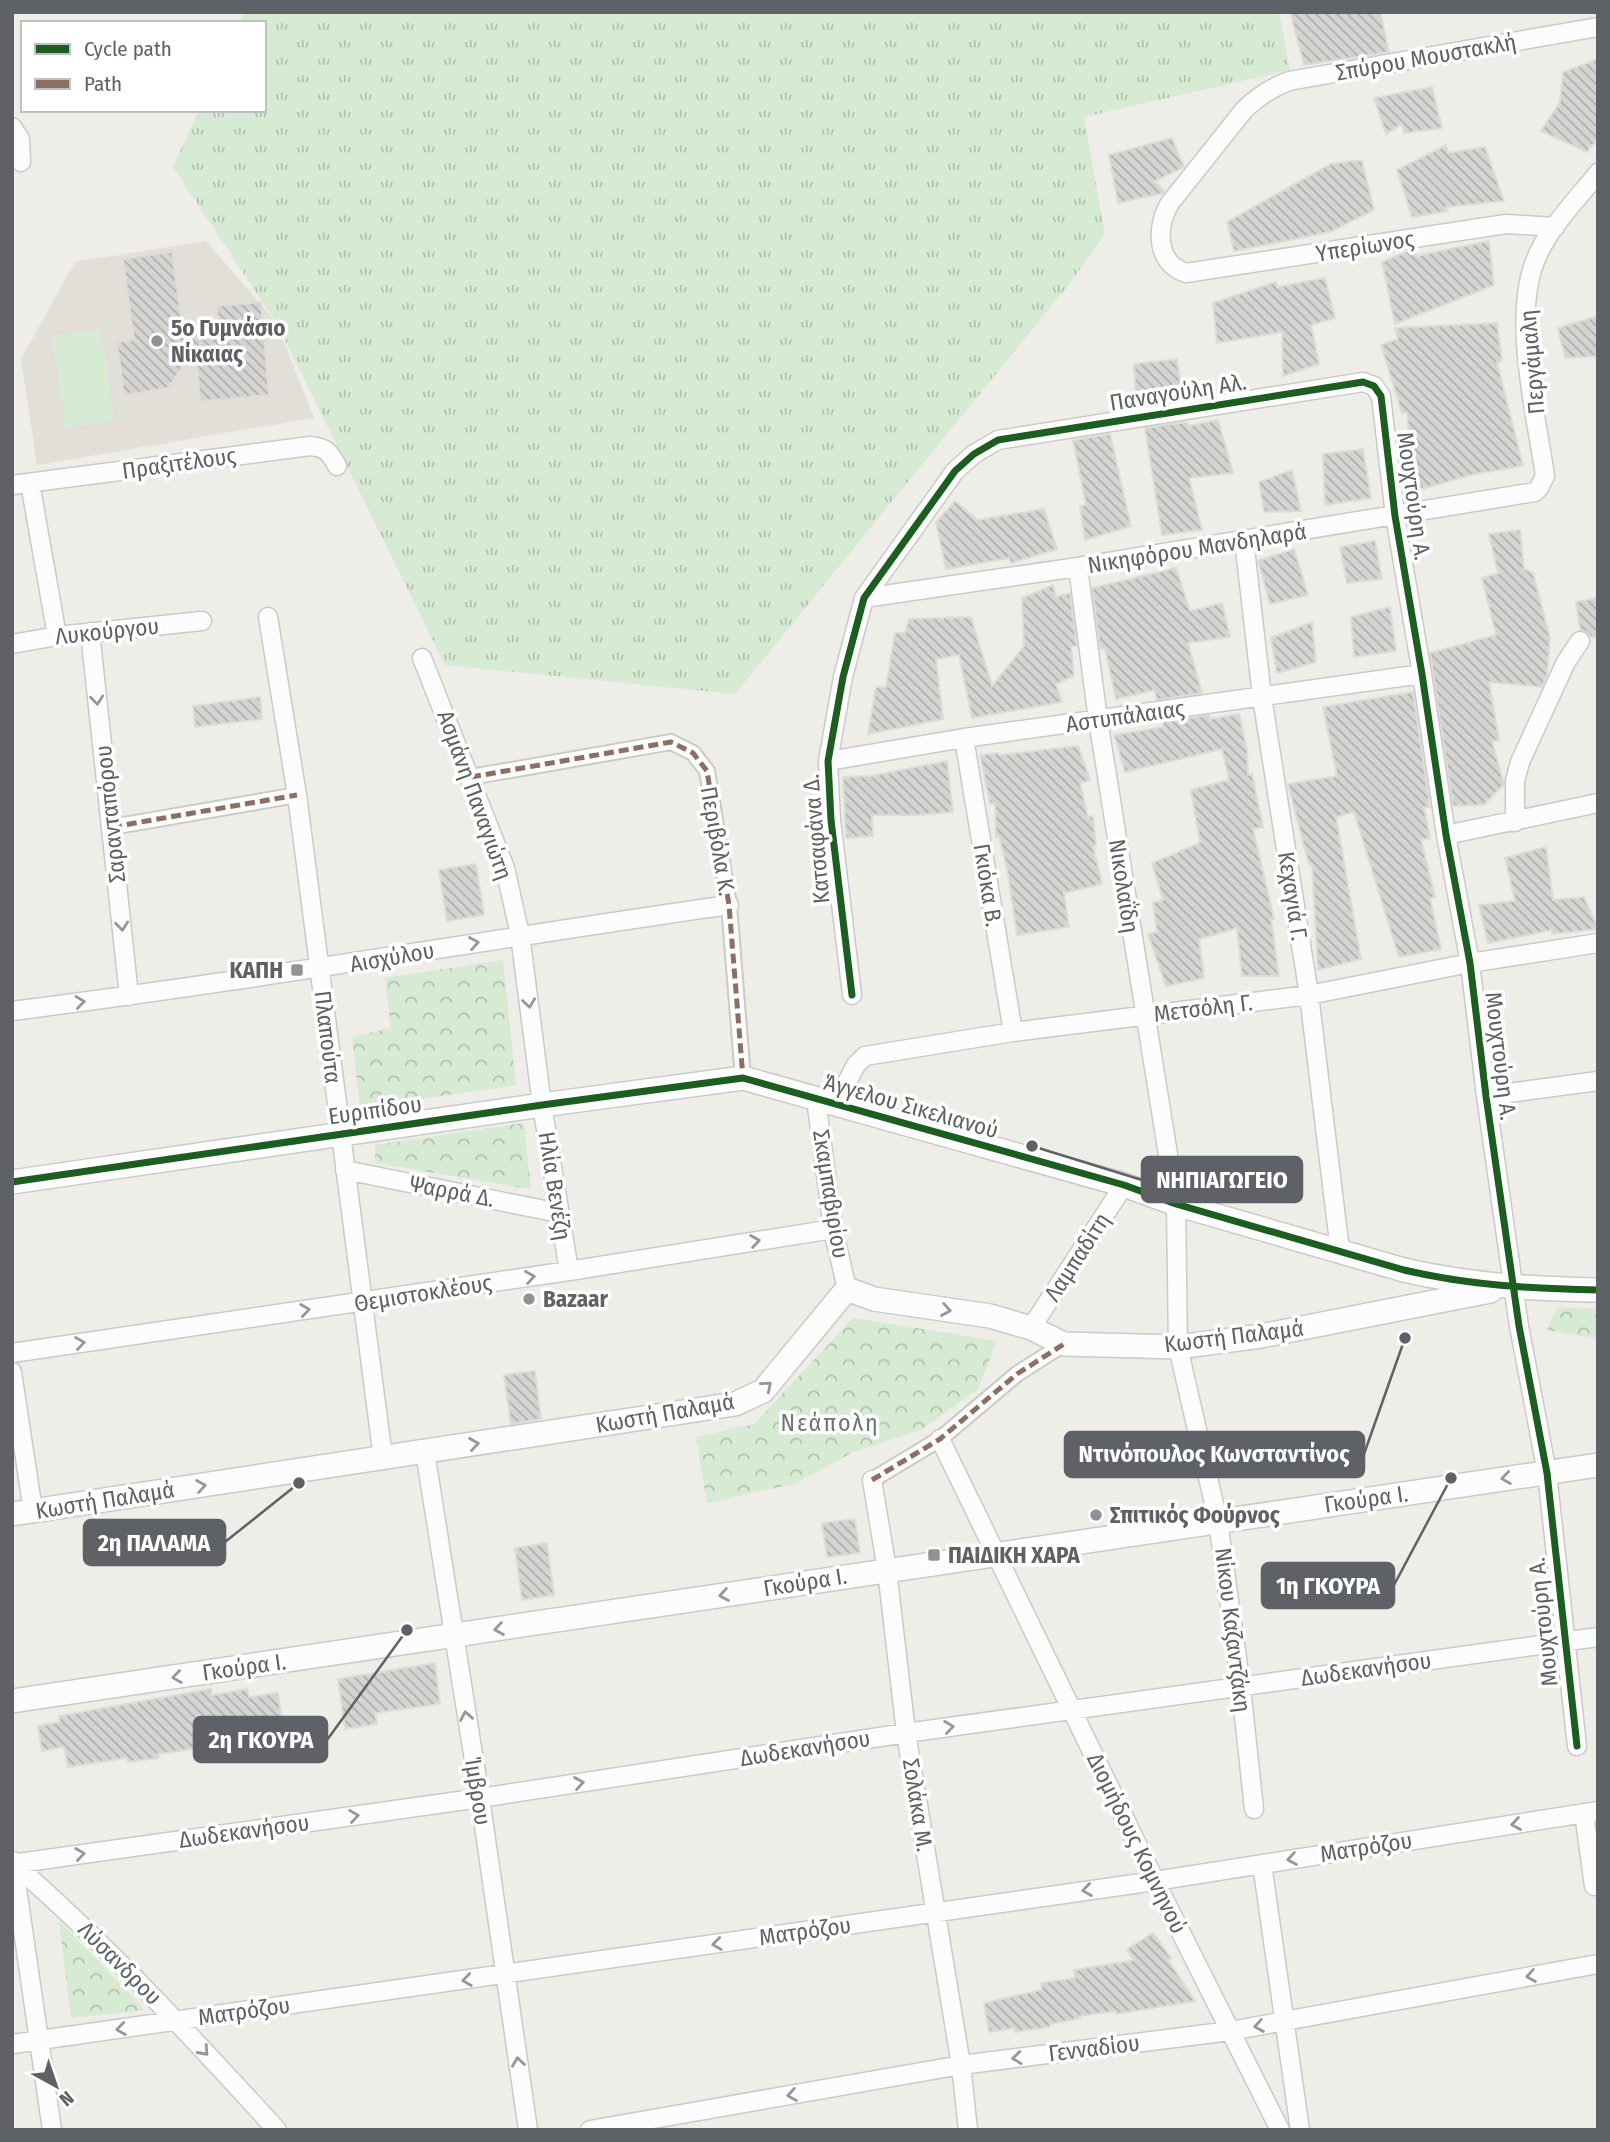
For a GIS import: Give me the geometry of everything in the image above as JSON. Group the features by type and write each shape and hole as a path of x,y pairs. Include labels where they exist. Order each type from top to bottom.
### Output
{"street":[{"name":"Σπύρου Μουστακλή","path":"1176,270 1166,260 1160,238 1162,217 1170,203 1258,96 1289,81 1598,27"},
{"path":"12,127 20,139 21,162"},
{"name":"Περγάμαλη","path":"1528,495 1539,488 1545,475 1525,335 1527,291 1534,263 1555,227 1598,173"},
{"name":"Υπερίωνος","path":"1176,270 1186,273 1506,224 1555,227"},
{"name":"Παναγούλη Αλ.","path":"998,440 1363,382"},
{"name":"Μουχτούρη Α.","path":"1363,382 1374,386 1381,396 1395,516 1446,835 1470,963 1513,1287 1546,1473 1577,1746"},
{"name":"Κατσαφάνα Δ.","path":"852,995 831,820 828,761 843,677 864,598 955,471 974,454 998,440"},
{"name":"Πραξιτέλους","path":"21,484 310,446 321,447 331,453 337,466"},
{"path":"21,484 57,636"},
{"name":"Νικηφόρου Μανδηλαρά","path":"864,598 1078,567 1528,495"},
{"name":"Κεχαγιά Γ.","path":"1244,540 1262,697 1309,995 1340,1251"},
{"name":"Νικολαΐδη","path":"1078,567 1098,720 1177,1204"},
{"name":"Πλαπούτα","path":"268,617 297,796 383,1458"},
{"name":"Λυκούργου","path":"12,644 57,636 201,621"},
{"name":"Σαρανταπόρου","path":"90,632 129,996"},
{"path":"1515,822 1515,781 1520,762 1566,662 1580,641"},
{"name":"Ασμάνη Παναγιώτη","path":"422,658 505,868 520,935"},
{"name":"Αστυπάλαιας","path":"828,761 964,738 1422,674"},
{"name":"Γκιόκα Β.","path":"964,738 1013,1032"},
{"name":"Περιβόλα Κ.","path":"471,777 671,742 693,753 706,771 729,905 743,1078"},
{"path":"112,827 297,796"},
{"path":"1446,835 1598,803"},
{"name":"Αισχύλου","path":"12,1011 320,969 520,935 729,905"},
{"name":"Ηλία Βενέζη","path":"520,935 542,1105 569,1271"},
{"name":"Μετσόλη Γ.","path":"825,1102 865,1056 1013,1032 1309,995 1470,963 1598,943"},
{"name":"Άγγελου Σικελιανού","path":"743,1078 1124,1185 1177,1204 1426,1275 1513,1287 1598,1290"},
{"name":"Ευριπίδου","path":"12,1182 743,1078"},
{"path":"1486,1096 1598,1081"},
{"name":"Σκαμπαβιρίου","path":"825,1102 833,1229 847,1289"},
{"name":"Ψαρρά Δ.","path":"345,1170 559,1213"},
{"name":"Λαμπαδίτη","path":"1031,1328 1124,1185"},
{"name":"Νίκου Καζαντζάκη","path":"1177,1204 1178,1347 1219,1521 1254,1809"},
{"name":"Θεμιστοκλέους","path":"12,1353 569,1271 833,1229"},
{"name":"Κωστή Παλαμά","path":"23,1513 734,1405 763,1391 847,1289 874,1299 990,1316 1031,1328 1064,1344 1178,1347 1261,1336 1513,1287"},
{"path":"872,1480 940,1440 1017,1374 1064,1344"},
{"path":"12,1372 23,1513"},
{"path":"940,1440 996,1554"},
{"name":"Ίμβρου","path":"425,1452 480,1798 528,2130"},
{"name":"Γκούρα Ι.","path":"12,1701 1598,1465"},
{"name":"Σολάκα Μ.","path":"872,1480 887,1570 906,1732 961,2065 968,2130"},
{"name":"Διομήδους Κομνηνού","path":"996,1554 1280,2130"},
{"name":"Δωδεκανήσου","path":"13,1863 480,1798 906,1732 1598,1637"},
{"path":"1591,1812 1594,1886"},
{"name":"Ματρόζου","path":"12,2044 1155,1881 1591,1812"},
{"path":"12,1857 52,2130"},
{"name":"Λύσανδρου","path":"13,1863 71,1914 177,2020 277,2130"},
{"path":"1262,1864 1300,2130"},
{"name":"Γενναδίου","path":"590,2130 961,2065 1230,2031 1598,1964"}],"shaded area":[{"name":"5o Γυμνάσιο Νίκαιας","path":"206,241 276,322 314,418 37,465 21,359 75,262"}],"green space":[{"path":"245,12 1279,12 1290,70 1084,117 1105,235 1066,288 735,694 445,665 276,322 173,167 198,112 266,112 266,21 241,21"},
{"path":"101,329 114,421 66,428 52,336"},
{"path":"503,960 516,1085 360,1108 352,1037 391,1028 385,978"},
{"path":"524,1123 531,1189 375,1163 375,1145"},
{"path":"1557,1307 1598,1308 1598,1339 1547,1330"},
{"path":"853,1318 997,1341 978,1389 921,1430 851,1453 797,1483 707,1503 696,1437 754,1424"},
{"path":"59,1921 137,2001 145,2010 71,2018"}],"building":[{"path":"1290,12 1380,12 1389,52 1304,65"},
{"path":"1598,59 1598,139 1587,152 1541,131 1560,102 1563,72"},
{"path":"1432,87 1442,128 1404,133 1402,124 1386,134 1374,98"},
{"path":"1172,138 1184,167 1155,181 1165,192 1118,203 1109,155"},
{"path":"1446,145 1448,153 1485,147 1504,201 1446,207 1448,211 1412,217 1397,170"},
{"path":"1362,161 1374,210 1330,232 1234,251 1227,222 1331,164"},
{"path":"1489,241 1494,285 1395,324 1382,262 1415,249 1416,256"},
{"path":"172,252 181,318 194,330 218,327 217,306 261,302 269,395 200,401 196,347 168,388 124,395 117,342 134,340 123,259"},
{"path":"1325,278 1335,318 1311,325 1319,364 1283,376 1282,332 1217,343 1213,303 1276,282 1277,287"},
{"path":"1598,316 1598,356 1565,358 1558,328"},
{"path":"1497,323 1502,361 1497,362 1523,466 1475,474 1414,491 1407,412 1402,413 1381,345 1398,339 1395,328"},
{"path":"1177,359 1183,399 1136,405 1134,364"},
{"path":"1218,420 1233,473 1189,478 1202,530 1162,535 1145,428 1187,422 1188,426"},
{"path":"1110,434 1131,526 1085,540 1080,506 1086,505 1073,440"},
{"path":"1363,449 1371,498 1325,505 1323,454"},
{"path":"1292,470 1301,511 1264,512 1259,482"},
{"path":"955,501 978,520 1044,509 1057,549 1011,563 1009,558 946,569 936,522"},
{"path":"1520,530 1524,569 1533,573 1550,638 1547,675 1542,687 1489,682 1499,740 1492,741 1504,784 1484,805 1453,806 1430,653 1496,635 1482,578 1498,573 1489,534"},
{"path":"1375,541 1382,579 1347,583 1340,547"},
{"path":"1294,549 1308,595 1270,604 1258,561"},
{"path":"1176,568 1190,611 1222,603 1230,637 1188,643 1202,693 1157,700 1154,690 1116,699 1105,649 1100,648 1092,588"},
{"path":"1053,585 1056,597 1070,593 1077,646 1071,646 1074,676 1056,684 1062,702 972,718 959,655 936,659 943,719 868,734 876,687 886,687 895,633 905,633 909,619 971,617 992,686 1024,646 1022,598"},
{"path":"1598,598 1598,637 1591,637 1580,630 1576,602"},
{"path":"1390,607 1396,651 1354,657 1351,617"},
{"path":"1312,622 1316,662 1277,673 1271,638"},
{"path":"1413,692 1430,807 1424,807 1430,838 1421,840 1435,897 1430,898 1441,949 1399,957 1354,812 1336,817 1361,959 1318,970 1312,864 1309,865 1288,784 1337,776 1323,707"},
{"path":"260,697 262,719 195,727 193,706"},
{"path":"1239,714 1247,750 1248,775 1252,774 1263,827 1253,829 1274,919 1271,919 1279,976 1242,976 1237,928 1199,939 1204,978 1166,986 1148,934 1157,932 1153,903 1163,900 1152,863 1200,843 1191,790 1229,780 1222,749 1125,772 1114,735 1164,727 1162,722 1209,715 1210,719"},
{"path":"1078,746 1090,780 1080,783 1088,817 1093,816 1096,845 1093,846 1102,884 1064,893 1069,927 1017,935 1008,874 999,836 996,837 995,803 990,804 980,755"},
{"path":"947,761 953,812 872,815 873,836 846,838 843,777 871,776"},
{"path":"1546,847 1553,900 1584,897 1598,929 1552,934 1552,930 1488,943 1479,905 1515,901 1505,858"},
{"path":"476,864 484,915 447,921 439,870"},
{"path":"535,1371 541,1419 511,1424 504,1375"},
{"path":"855,1519 860,1553 827,1557 822,1523"},
{"path":"547,1543 554,1595 522,1600 515,1548"},
{"path":"435,1663 440,1704 375,1713 377,1724 345,1729 338,1679"},
{"path":"211,1689 212,1695 247,1689 249,1697 278,1693 284,1736 220,1748 219,1745 158,1754 159,1758 128,1762 127,1758 68,1767 64,1747 42,1751 38,1726 60,1722 59,1716"},
{"path":"1153,1933 1171,1958 1168,1960 1195,2001 1116,2014 1116,2011 1080,2016 1081,2018 1050,2024 1050,2027 1015,2032 1014,2028 989,2032 984,2003 1042,1990 1041,1983 1075,1978 1074,1970 1134,1960 1127,1949"}],"marked path":[{"path":"471,777 671,742 693,753 707,771 729,905 743,1078"},
{"path":"112,827 297,795"},
{"path":"872,1480 940,1439 1017,1374 1064,1344"}],"cycle path":[{"path":"852,995 831,820 828,761 843,677 864,598 955,471 974,454 998,440 1363,382 1374,386 1381,396 1395,516 1446,835 1470,963 1519,1326 1547,1473 1577,1746"},
{"path":"12,1182 743,1078 1124,1185 1176,1204 1404,1270 1501,1285 1598,1290"}],"place":[{"name":"5o Γυμνάσιο Νίκαιας","path":"157,341"},
{"name":"ΚΑΠΗ","path":"297,970"},
{"name":"ΝΗΠΙΑΓΩΓΕΙΟ","path":"1032,1146"},
{"name":"Bazaar","path":"529,1299"},
{"name":"Ντινόπουλος Κωνσταντίνος","path":"1405,1338"},
{"name":"1η ΓΚΟΥΡΑ","path":"1451,1478"},
{"name":"2η ΠΑΛΑΜΑ","path":"299,1483"},
{"name":"Σπιτικός Φούρνος","path":"1096,1515"},
{"name":"ΠΑΙΔΙΚΗ ΧΑΡΑ","path":"934,1555"},
{"name":"2η ΓΚΟΥΡΑ","path":"407,1630"}],"district":[{"name":"Νεάπολη","path":"830,1423"}]}
